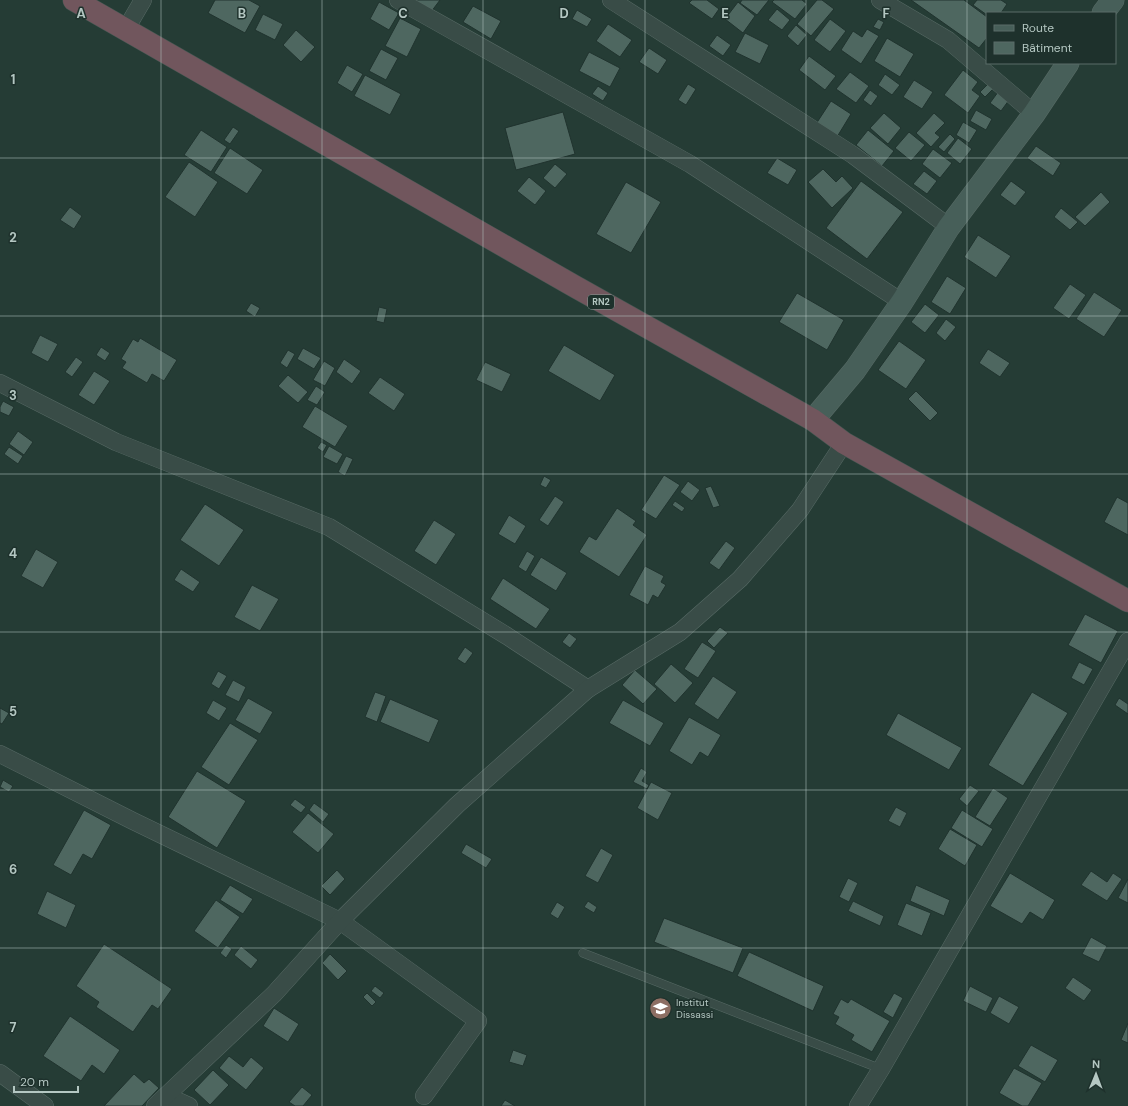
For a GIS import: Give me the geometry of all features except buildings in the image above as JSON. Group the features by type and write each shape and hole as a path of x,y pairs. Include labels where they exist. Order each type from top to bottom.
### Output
{"highway":[{"name":"RN2","path":"74,0 574,286 813,420 844,443 1128,601"}],"street":[{"path":"126,29 143,0"},
{"path":"398,0 690,164 902,302"},
{"path":"611,0 852,156 949,227"},
{"path":"1104,12 1113,0"},
{"path":"885,2 948,40 1030,110 1035,112"},
{"path":"813,420 855,370 902,302 949,227 1035,112 1067,64"},
{"path":"0,383 116,442 329,527 507,636 588,689"},
{"path":"161,1101 274,994 340,921 457,805 588,689 680,632 740,578 800,510 844,443"},
{"path":"858,1106 881,1069 1128,642"},
{"path":"0,754 133,822 340,921 478,1021 424,1096"},
{"path":"0,1073 45,1106"},
{"path":"161,1101 189,1106"}],"lane":[{"path":"583,953 881,1069"}],"place":[{"name":"Institut Dissassi","path":"660,1008"}]}
